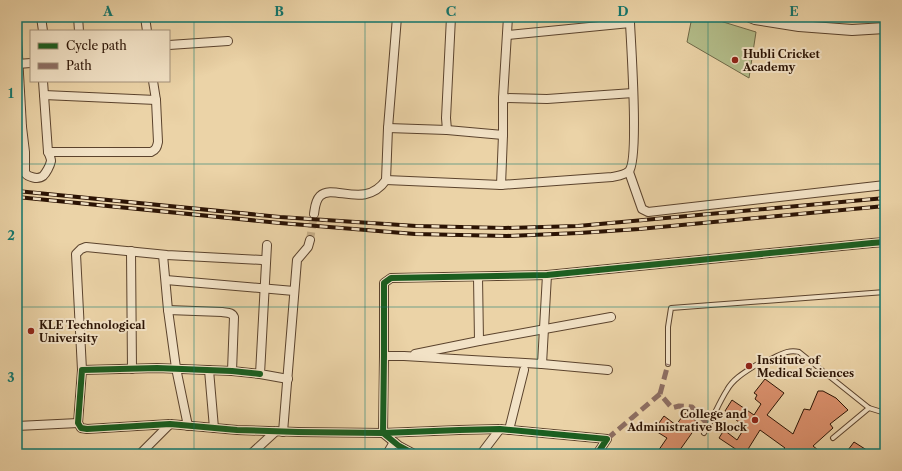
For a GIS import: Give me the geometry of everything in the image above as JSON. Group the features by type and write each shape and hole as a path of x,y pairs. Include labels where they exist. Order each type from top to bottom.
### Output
{"street":[{"path":"42,17 43,30"},
{"path":"78,17 79,30"},
{"path":"145,17 147,30"},
{"path":"314,214 316,202 324,194 366,194 382,186 386,180 388,128 397,17"},
{"path":"447,130 446,118 451,17"},
{"path":"501,185 503,98 508,17"},
{"path":"753,18 798,26 852,30 885,28"},
{"path":"386,180 501,185 612,177 628,172 632,166 633,156 633,93 630,20 507,35"},
{"path":"17,38 20,127 25,152 25,173 30,177 43,176 51,162 48,152 43,82"},
{"path":"170,45 228,41"},
{"path":"18,64 30,63"},
{"path":"48,152 154,151 158,142 154,82"},
{"path":"503,98 547,99 633,93"},
{"path":"44,95 156,100"},
{"path":"388,128 447,130 503,135"},
{"path":"628,172 642,209 648,212 885,185"},
{"path":"251,454 279,432 288,379 297,260 308,247 310,240"},
{"path":"383,433 384,283 391,278 547,275 885,242"},
{"path":"260,374 267,245"},
{"path":"266,261 163,255 86,247 81,249 76,254 82,370 78,422 81,428 87,429 170,424 279,432 383,433 500,429 607,438 597,454"},
{"path":"131,251 132,368"},
{"path":"163,255 168,310 176,368 188,426"},
{"path":"542,364 547,275"},
{"path":"478,276 479,341"},
{"path":"166,280 294,290"},
{"path":"168,310 222,312 233,315 232,371"},
{"path":"404,356 611,317"},
{"path":"384,356 542,364 608,370"},
{"path":"82,370 176,368 232,371 288,379"},
{"path":"209,370 214,428"},
{"path":"509,430 524,370"},
{"path":"17,426 78,422"},
{"path":"140,454 170,424"},
{"path":"481,454 500,429"},
{"path":"383,433 399,446 414,454"},
{"path":"387,454 394,442"}],"lane":[{"path":"668,364 668,327 671,308 885,292"},
{"path":"771,359 787,352 799,352 869,408 885,413"},
{"path":"704,433 727,389 736,379 756,365"},
{"path":"833,438 869,408"}],"green space":[{"name":"Hubli Cricket Academy","path":"692,17 707,17 756,32 749,78 687,42"}],"building":[{"name":"College and Administrative Block","path":"765,379 784,393 767,415 793,434 804,409 810,410 818,391 823,391 836,398 848,410 830,424 833,428 813,446 823,454 788,454 783,450 785,448 760,430 745,454 719,438 724,430 737,440 745,427 725,411 732,400 754,415 761,404 755,399 757,395 754,393"},
{"path":"685,413 699,423 677,454 656,454 667,438 654,430 664,416 676,425"},
{"path":"854,442 873,454 845,454"}],"tunnel":[{"path":"310,240 314,214"}],"railway":[{"path":"17,191 280,217 416,226 505,228 578,226 885,198"},
{"path":"17,197 280,223 415,234 507,236 639,229 885,206"}],"marked path":[{"path":"660,394 668,364"},
{"path":"607,439 660,394 672,408 679,406 692,407 709,426"}],"cycle path":[{"path":"597,454 607,439 500,429 383,433 384,283 391,278 547,275 885,242"},
{"path":"260,374 232,371 157,368 82,370 78,423 81,428 87,429 170,424 237,430 383,433 399,446 414,454"}],"place":[{"name":"Hubli Cricket Academy","path":"735,60"},
{"name":"KLE Technological University","path":"31,331"},
{"name":"Institute of Medical Sciences","path":"749,366"},
{"name":"College and Administrative Block","path":"755,420"}]}
